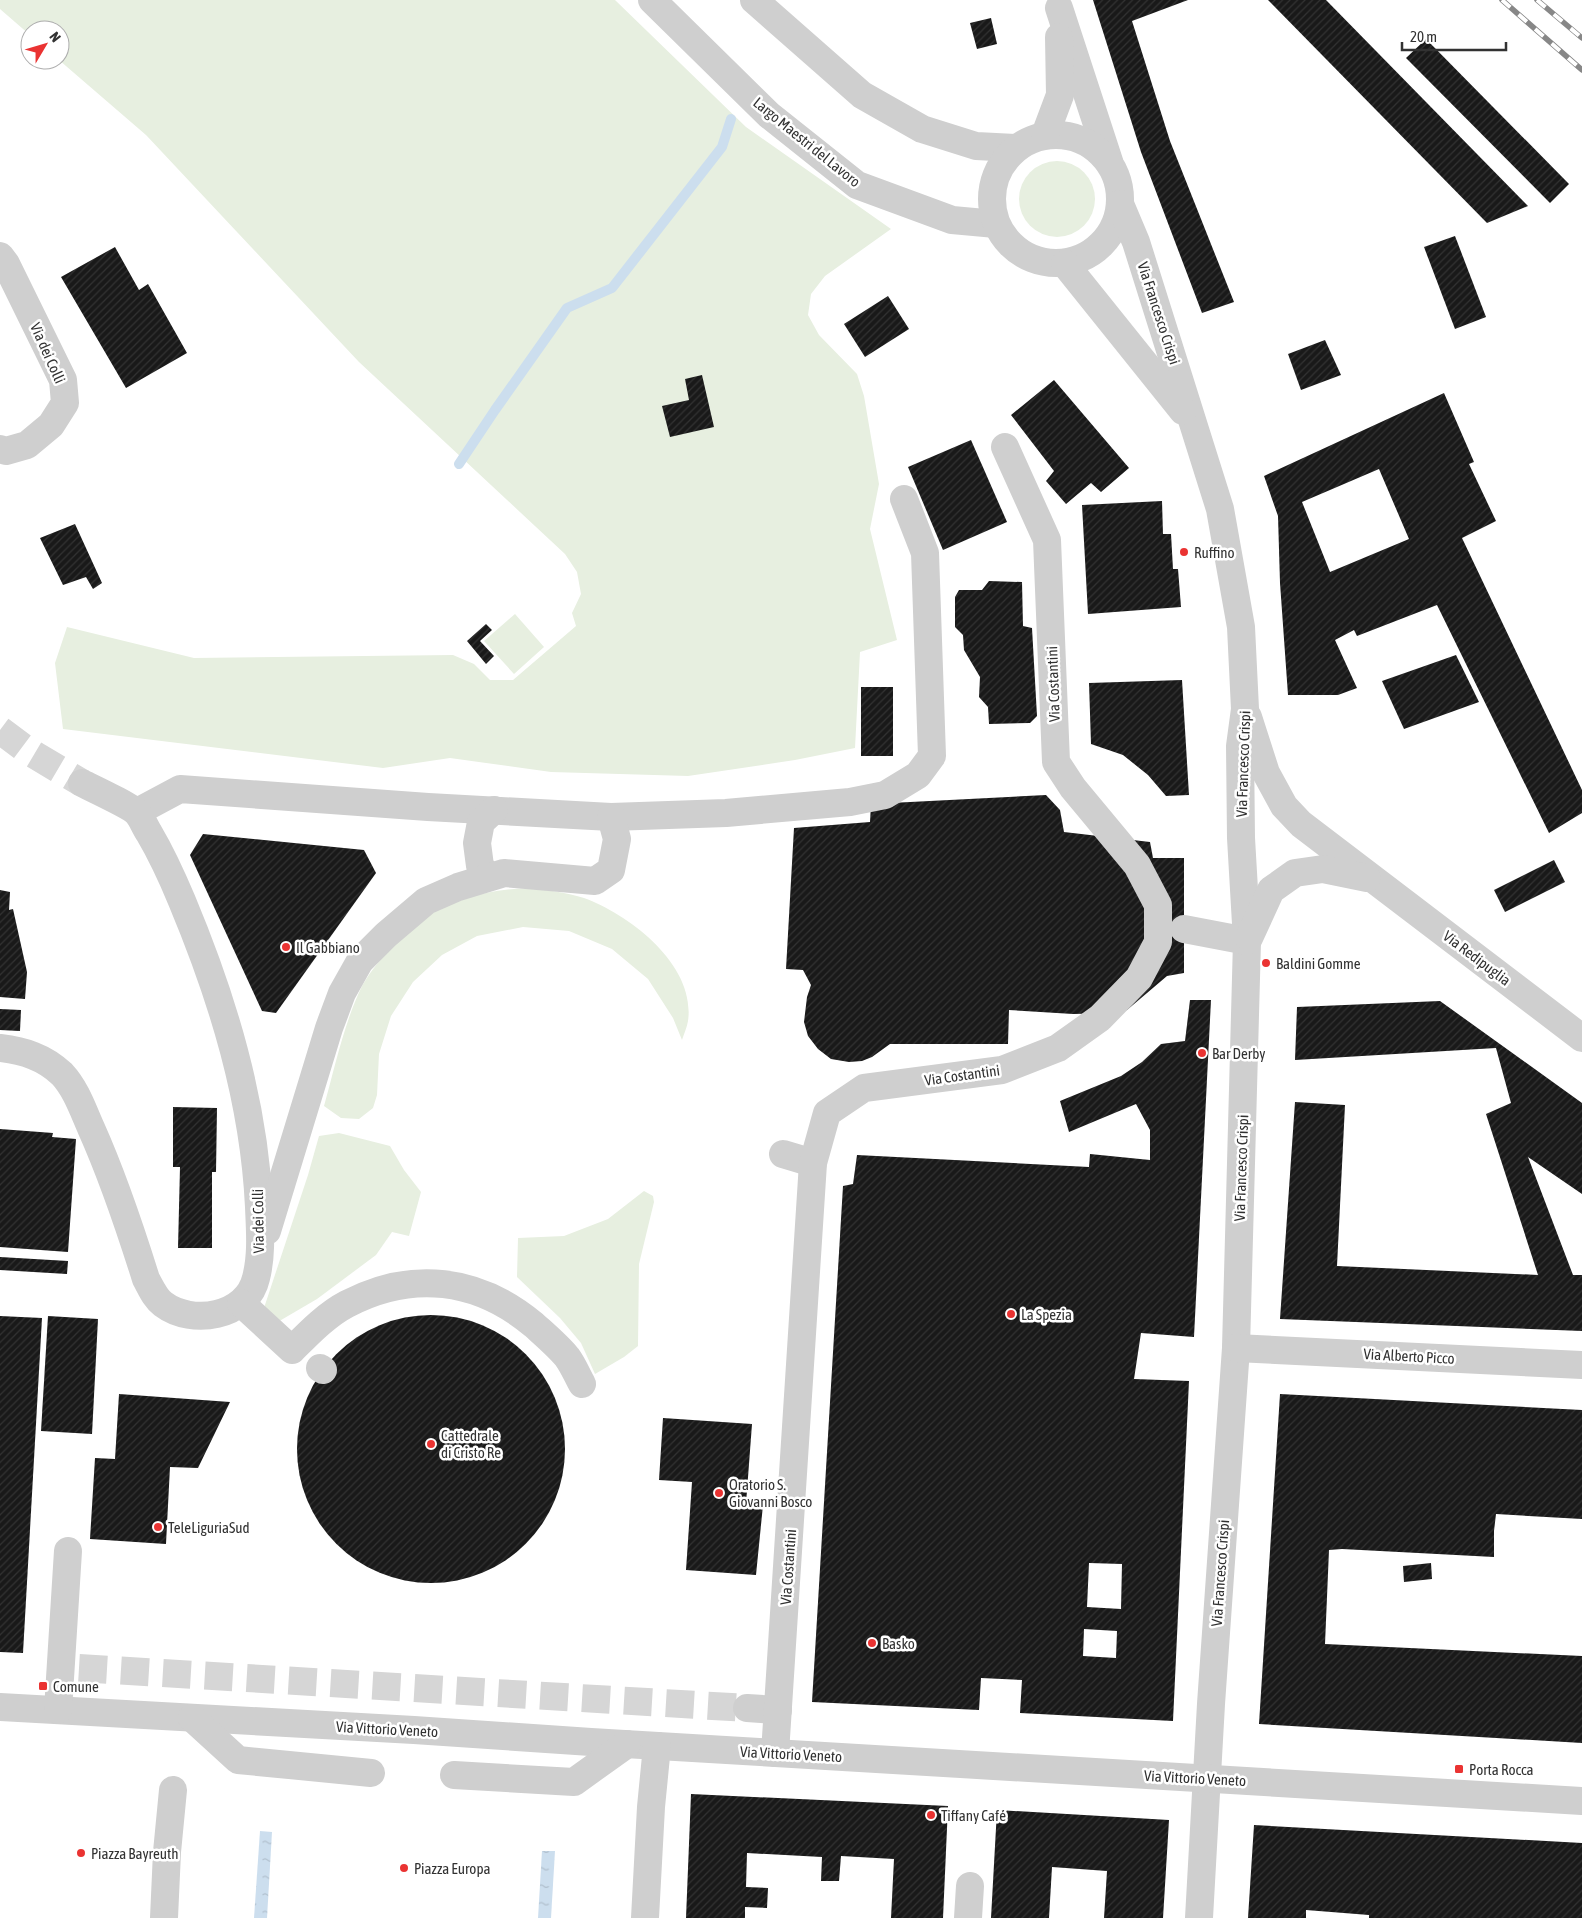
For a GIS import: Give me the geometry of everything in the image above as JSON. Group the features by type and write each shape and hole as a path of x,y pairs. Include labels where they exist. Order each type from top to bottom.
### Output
{"street":[{"name":"Largo Maestri del Lavoro","path":"652,0 769,115 856,185 952,220 996,224"},
{"path":"754,0 862,95 922,129 976,146 1015,148"},
{"path":"1045,135 1060,95 1058,4"},
{"path":"1058,4 1110,164 1119,183 1120,204 1116,224 1105,241 1089,254 1064,264 1035,260 1019,252 1006,239 996,224 991,197 993,182 1002,164 1015,148 1029,139 1045,135 1064,134 1082,139 1098,150 1110,164"},
{"name":"Via Francesco Crispi","path":"1120,204 1136,242 1220,509 1241,627 1245,708 1240,746 1241,838 1248,942 1236,1348 1199,1918"},
{"name":"Via dei Colli","path":"0,256 6,264 63,380 65,403 51,425 27,445 6,451 0,449"},
{"name":"Via Francesco Crispi","path":"1064,264 1194,424"},
{"name":"Via Costantini","path":"775,1753 813,1163 827,1113 864,1088 1002,1070 1058,1048 1100,1018 1139,978 1158,942 1158,905 1137,865 1072,788 1056,762 1047,540 1005,447"},
{"path":"82,783 137,812 180,788 611,817 726,813 850,802 885,795 918,775 932,756 925,554 904,498"},
{"name":"Via Redipuglia","path":"1245,708 1266,773 1284,806 1301,824 1582,1038"},
{"path":"489,877 480,866 477,842 481,822 494,810"},
{"name":"Via dei Colli","path":"137,812 167,865 202,950 233,1045 250,1119 255,1157 261,1252 256,1280 250,1292 241,1303"},
{"path":"261,1252 329,1028 342,994 360,961 386,935 426,901 458,886 504,873 595,881 611,870 617,839 611,817"},
{"name":"Via Redipuglia","path":"1248,942 1272,890 1295,873 1323,869 1372,878"},
{"path":"1184,930 1248,942"},
{"path":"0,1048 25,1052 44,1060 63,1075 77,1096 104,1158 146,1280 154,1295 162,1304 183,1315 196,1318 217,1314 241,1303 292,1350 317,1326 345,1305 378,1290 413,1283 449,1284 484,1293 515,1309 543,1332 567,1357 582,1384"},
{"path":"783,1154 813,1163"},
{"name":"Via Alberto Picco","path":"1236,1348 1582,1365"},
{"path":"58,1710 70,1667 68,1551"},
{"name":"Via Vittorio Veneto","path":"0,1707 414,1730 1582,1801"},
{"path":"747,1708 778,1710"},
{"path":"192,1718 238,1760 370,1773"},
{"path":"454,1775 574,1782 627,1744"},
{"path":"645,1918 657,1746"},
{"path":"164,1918 167,1852 173,1790"},
{"path":"968,1918 970,1886"}],"green space":[{"path":"0,0 615,0 746,127 891,229 825,276 811,294 808,315 819,335 857,374 864,396 879,484 870,529 897,640 860,652 855,748 795,760 688,776 551,772 450,758 383,768 63,729 55,663 67,627 194,658 453,655 474,664 490,680 513,680 576,626 572,613 581,594 577,572 565,554 359,362 146,135 70,69 70,20 20,20 20,26 0,9"},
{"path":"1057,161 1071,164 1084,172 1092,185 1095,199 1092,213 1084,226 1071,234 1057,237 1043,234 1030,226 1022,213 1019,199 1022,185 1030,172 1043,164"},
{"path":"515,614 544,647 514,674 484,641"},
{"path":"527,888 548,890 584,898 621,917 656,945 671,962 682,981 688,1000 688,1021 682,1040 673,1018 648,979 612,949 569,931 523,927 477,936 442,955 413,982 391,1016 379,1054 377,1095 373,1108 359,1119 341,1118 324,1106 340,1045 356,1000 365,980 386,954 417,923 445,906 485,893"},
{"path":"339,1133 390,1146 404,1170 421,1192 409,1236 392,1232 376,1255 317,1299 276,1323 262,1314 319,1136"},
{"path":"644,1191 653,1196 654,1202 639,1264 638,1346 624,1357 595,1374 581,1343 560,1318 517,1277 518,1238 564,1236 608,1219"}],"water":[{"path":"260,1831 272,1832 267,1918 254,1918"},
{"path":"542,1851 555,1851 551,1918 538,1918"}],"building":[{"path":"1093,0 1188,0 1132,21 1170,141 1234,302 1202,313 1141,152"},
{"path":"1268,0 1326,0 1528,206 1487,223"},
{"path":"991,18 997,44 977,49 970,23"},
{"path":"1426,39 1569,184 1550,203 1406,58"},
{"path":"1455,236 1486,317 1455,329 1424,247"},
{"path":"115,247 139,290 148,284 187,353 126,388 61,277"},
{"path":"888,296 909,329 865,357 844,324"},
{"path":"1325,340 1341,375 1301,390 1288,354"},
{"path":"702,375 714,427 670,437 662,406 689,400 685,379"},
{"path":"1054,380 1129,468 1101,492 1091,483 1066,504 1046,481 1054,471 1011,415"},
{"path":"1444,393 1474,462 1469,464 1496,521 1462,538 1582,790 1582,813 1549,833 1437,605 1357,636 1354,630 1335,640 1357,688 1338,695 1288,695 1280,583 1278,516 1264,476","holes":["1379,469 1409,539 1330,572 1302,502"]},
{"path":"971,440 1007,522 943,550 908,467"},
{"path":"1162,501 1163,534 1171,534 1173,569 1178,569 1181,607 1088,614 1082,505"},
{"path":"75,524 102,583 93,589 86,577 63,585 40,538"},
{"path":"989,581 1022,582 1023,626 1032,628 1037,716 1030,723 989,724 988,707 979,697 980,677 964,650 963,635 955,627 955,597 959,590 982,590"},
{"path":"486,624 492,630 480,641 494,656 486,664 467,641"},
{"path":"1456,655 1479,702 1404,729 1382,681"},
{"path":"1182,680 1189,795 1166,796 1148,775 1123,755 1091,744 1089,683"},
{"path":"861,687 893,687 893,756 861,756"},
{"path":"1046,795 1060,810 1064,832 1150,842 1153,858 1184,858 1184,973 1167,976 1127,1010 1117,1013 1073,1014 1009,1010 1008,1044 890,1044 872,1057 862,1061 849,1062 831,1059 818,1049 808,1036 804,1022 807,997 811,985 803,970 786,969 794,828 870,822 871,804"},
{"path":"203,834 364,850 376,873 276,1013 262,1011 190,855"},
{"path":"1554,860 1565,882 1505,912 1494,890"},
{"path":"0,890 10,892 9,910 13,909 27,972 25,999 0,997"},
{"path":"1190,1000 1211,1000 1194,1337 1141,1333 1134,1379 1189,1381 1173,1721 1020,1713 1022,1680 981,1678 979,1710 812,1702 843,1186 853,1184 857,1155 1089,1167 1090,1154 1150,1160 1150,1130 1136,1104 1069,1132 1060,1101 1121,1076 1142,1062 1161,1044 1185,1041","holes":["1089,1563 1122,1564 1121,1609 1087,1607","1084,1629 1117,1631 1116,1658 1083,1656"]},
{"path":"1440,1001 1582,1103 1582,1194 1528,1157 1573,1275 1582,1275 1582,1331 1280,1319 1295,1102 1345,1105 1337,1266 1538,1275 1486,1114 1511,1103 1496,1048 1295,1060 1297,1007"},
{"path":"0,1009 21,1010 20,1031 0,1030"},
{"path":"173,1107 217,1108 216,1172 212,1172 212,1248 178,1248 180,1167 173,1167"},
{"path":"0,1129 53,1133 52,1137 76,1139 68,1252 0,1247"},
{"path":"0,1257 68,1261 67,1274 0,1270"},
{"name":"Cattedrale di Cristo Re","path":"431,1315 470,1321 494,1331 516,1346 534,1364 549,1386 559,1410 565,1449 559,1488 549,1512 534,1534 516,1552 494,1567 470,1577 431,1583 392,1577 368,1567 346,1552 328,1534 313,1512 303,1488 297,1449 303,1410 313,1386 328,1364 346,1346 368,1331 392,1321"},
{"path":"0,1316 42,1318 23,1653 0,1652"},
{"path":"48,1316 98,1319 92,1434 41,1431"},
{"path":"119,1394 230,1402 198,1468 170,1467 166,1544 90,1539 95,1458 115,1459"},
{"path":"1280,1394 1582,1410 1582,1519 1496,1514 1494,1557 1342,1549 1329,1550 1325,1644 1582,1656 1582,1743 1259,1724"},
{"name":"Oratorio S. Giovanni Bosco","path":"663,1418 752,1424 746,1504 763,1505 756,1575 686,1570 692,1482 659,1480"},
{"path":"1431,1563 1432,1579 1404,1582 1403,1566"},
{"path":"691,1794 948,1806 943,1918 891,1918 894,1859 841,1856 839,1881 821,1881 822,1857 747,1853 746,1887 768,1888 767,1908 745,1907 745,1918 686,1918"},
{"path":"997,1810 1169,1820 1163,1918 1104,1918 1107,1871 1052,1867 1049,1918 991,1918"},
{"path":"1254,1825 1582,1843 1582,1918 1369,1918 1369,1915 1306,1910 1306,1918 1248,1918"}],"waterway":[{"path":"459,464 567,308 612,288 722,147 731,119"}],"tunnel":[{"path":"0,730 28,751 82,783"},
{"path":"79,1668 747,1708"}],"railway":[{"path":"1502,0 1582,70"},
{"path":"1537,0 1582,38"}],"place":[{"name":"Ruffino","path":"1184,552"},
{"name":"Il Gabbiano","path":"286,947"},
{"name":"Baldini Gomme","path":"1266,963"},
{"name":"Bar Derby","path":"1202,1053"},
{"name":"La Spezia","path":"1011,1314"},
{"name":"Cattedrale di Cristo Re","path":"431,1444"},
{"name":"Oratorio S. Giovanni Bosco","path":"719,1493"},
{"name":"TeleLiguriaSud","path":"158,1527"},
{"name":"Basko","path":"872,1643"},
{"name":"Comune","path":"43,1686"},
{"name":"Porta Rocca","path":"1459,1769"},
{"name":"Tiffany Café","path":"931,1815"},
{"name":"Piazza Bayreuth","path":"81,1853"},
{"name":"Piazza Europa","path":"404,1868"}]}
